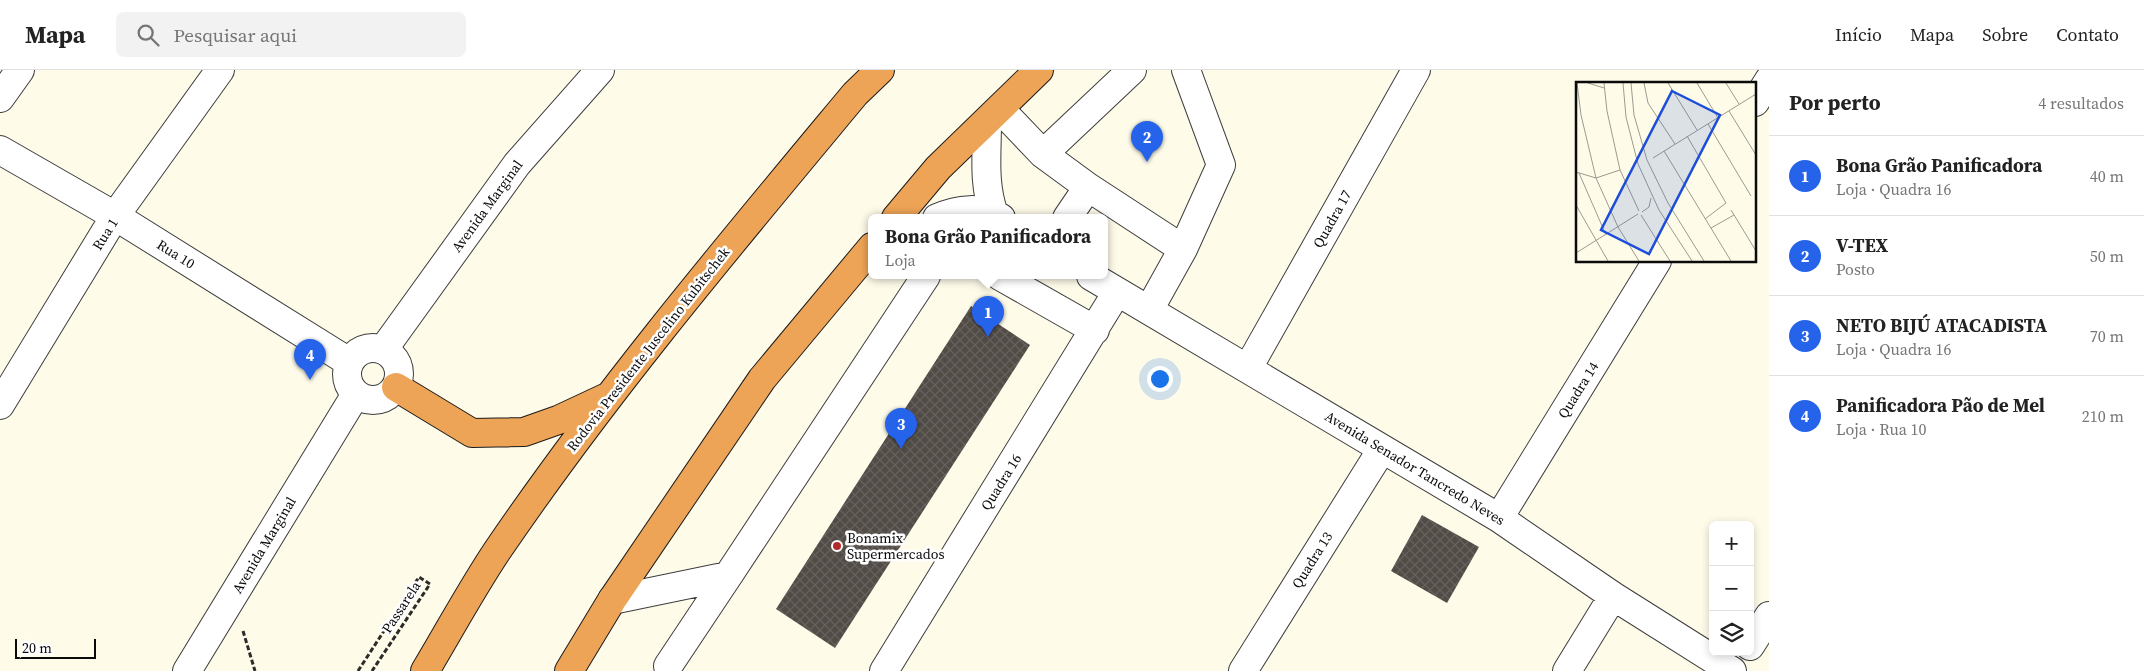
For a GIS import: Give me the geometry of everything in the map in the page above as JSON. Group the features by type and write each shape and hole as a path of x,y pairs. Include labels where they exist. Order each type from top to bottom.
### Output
{"highway":[{"name":"Rodovia Presidente Juscelino Kubitschek","path":"425,671 496,552 607,397 682,302 855,94 880,70"},
{"path":"899,214 938,168 1039,70"},
{"path":"569,671 612,600 762,379 868,253"},
{"path":"396,388 472,433 524,432 558,420 607,397"}],"street":[{"path":"0,98 20,70"},
{"name":"Rua 1","path":"0,405 115,216 220,70"},
{"name":"Avenida Marginal","path":"383,350 518,164 600,70"},
{"path":"1043,154 1132,70"},
{"path":"1149,310 1183,248 1221,165 1186,70"},
{"name":"Quadra 17","path":"1248,368 1416,70"},
{"path":"1756,100 1769,80"},
{"path":"993,116 1088,186 1183,248"},
{"path":"993,116 986,175 988,196 997,214"},
{"name":"Rua 10","path":"0,150 115,216 349,362"},
{"path":"1070,214 1088,186"},
{"path":"951,214 968,209 989,214"},
{"name":"Quadra 14","path":"1499,518 1656,262"},
{"path":"668,666 924,279"},
{"path":"1005,279 1095,330"},
{"name":"Avenida Senador Tancredo Neves","path":"1096,279 1499,518 1613,596 1733,671"},
{"name":"Quadra 16","path":"884,671 1117,292"},
{"path":"368,348 383,350 396,361 399,379 396,388 382,399 364,399 350,387 347,378 349,362 360,351 368,348"},
{"name":"Avenida Marginal","path":"187,671 356,394"},
{"name":"Quadra 13","path":"1243,671 1382,449"},
{"path":"612,600 728,576"},
{"path":"1567,671 1613,596"},
{"path":"1754,640 1769,616"},
{"path":"1733,671 1743,656"}],"path":[{"name":"Passarela","path":"358,671 420,577 430,584 372,671"}],"building":[{"path":"971,306 1030,345 835,648 776,609"},
{"path":"1422,515 1479,547 1447,603 1391,571"}],"place":[{"name":"V-TEX","path":"1147,162"},
{"name":"Bona Grão Panificadora","path":"988,337"},
{"name":"Panificadora Pão de Mel","path":"310,380"},
{"name":"NETO BIJÚ ATACADISTA","path":"901,449"},
{"name":"Bonamix Supermercados","path":"837,546"}]}
